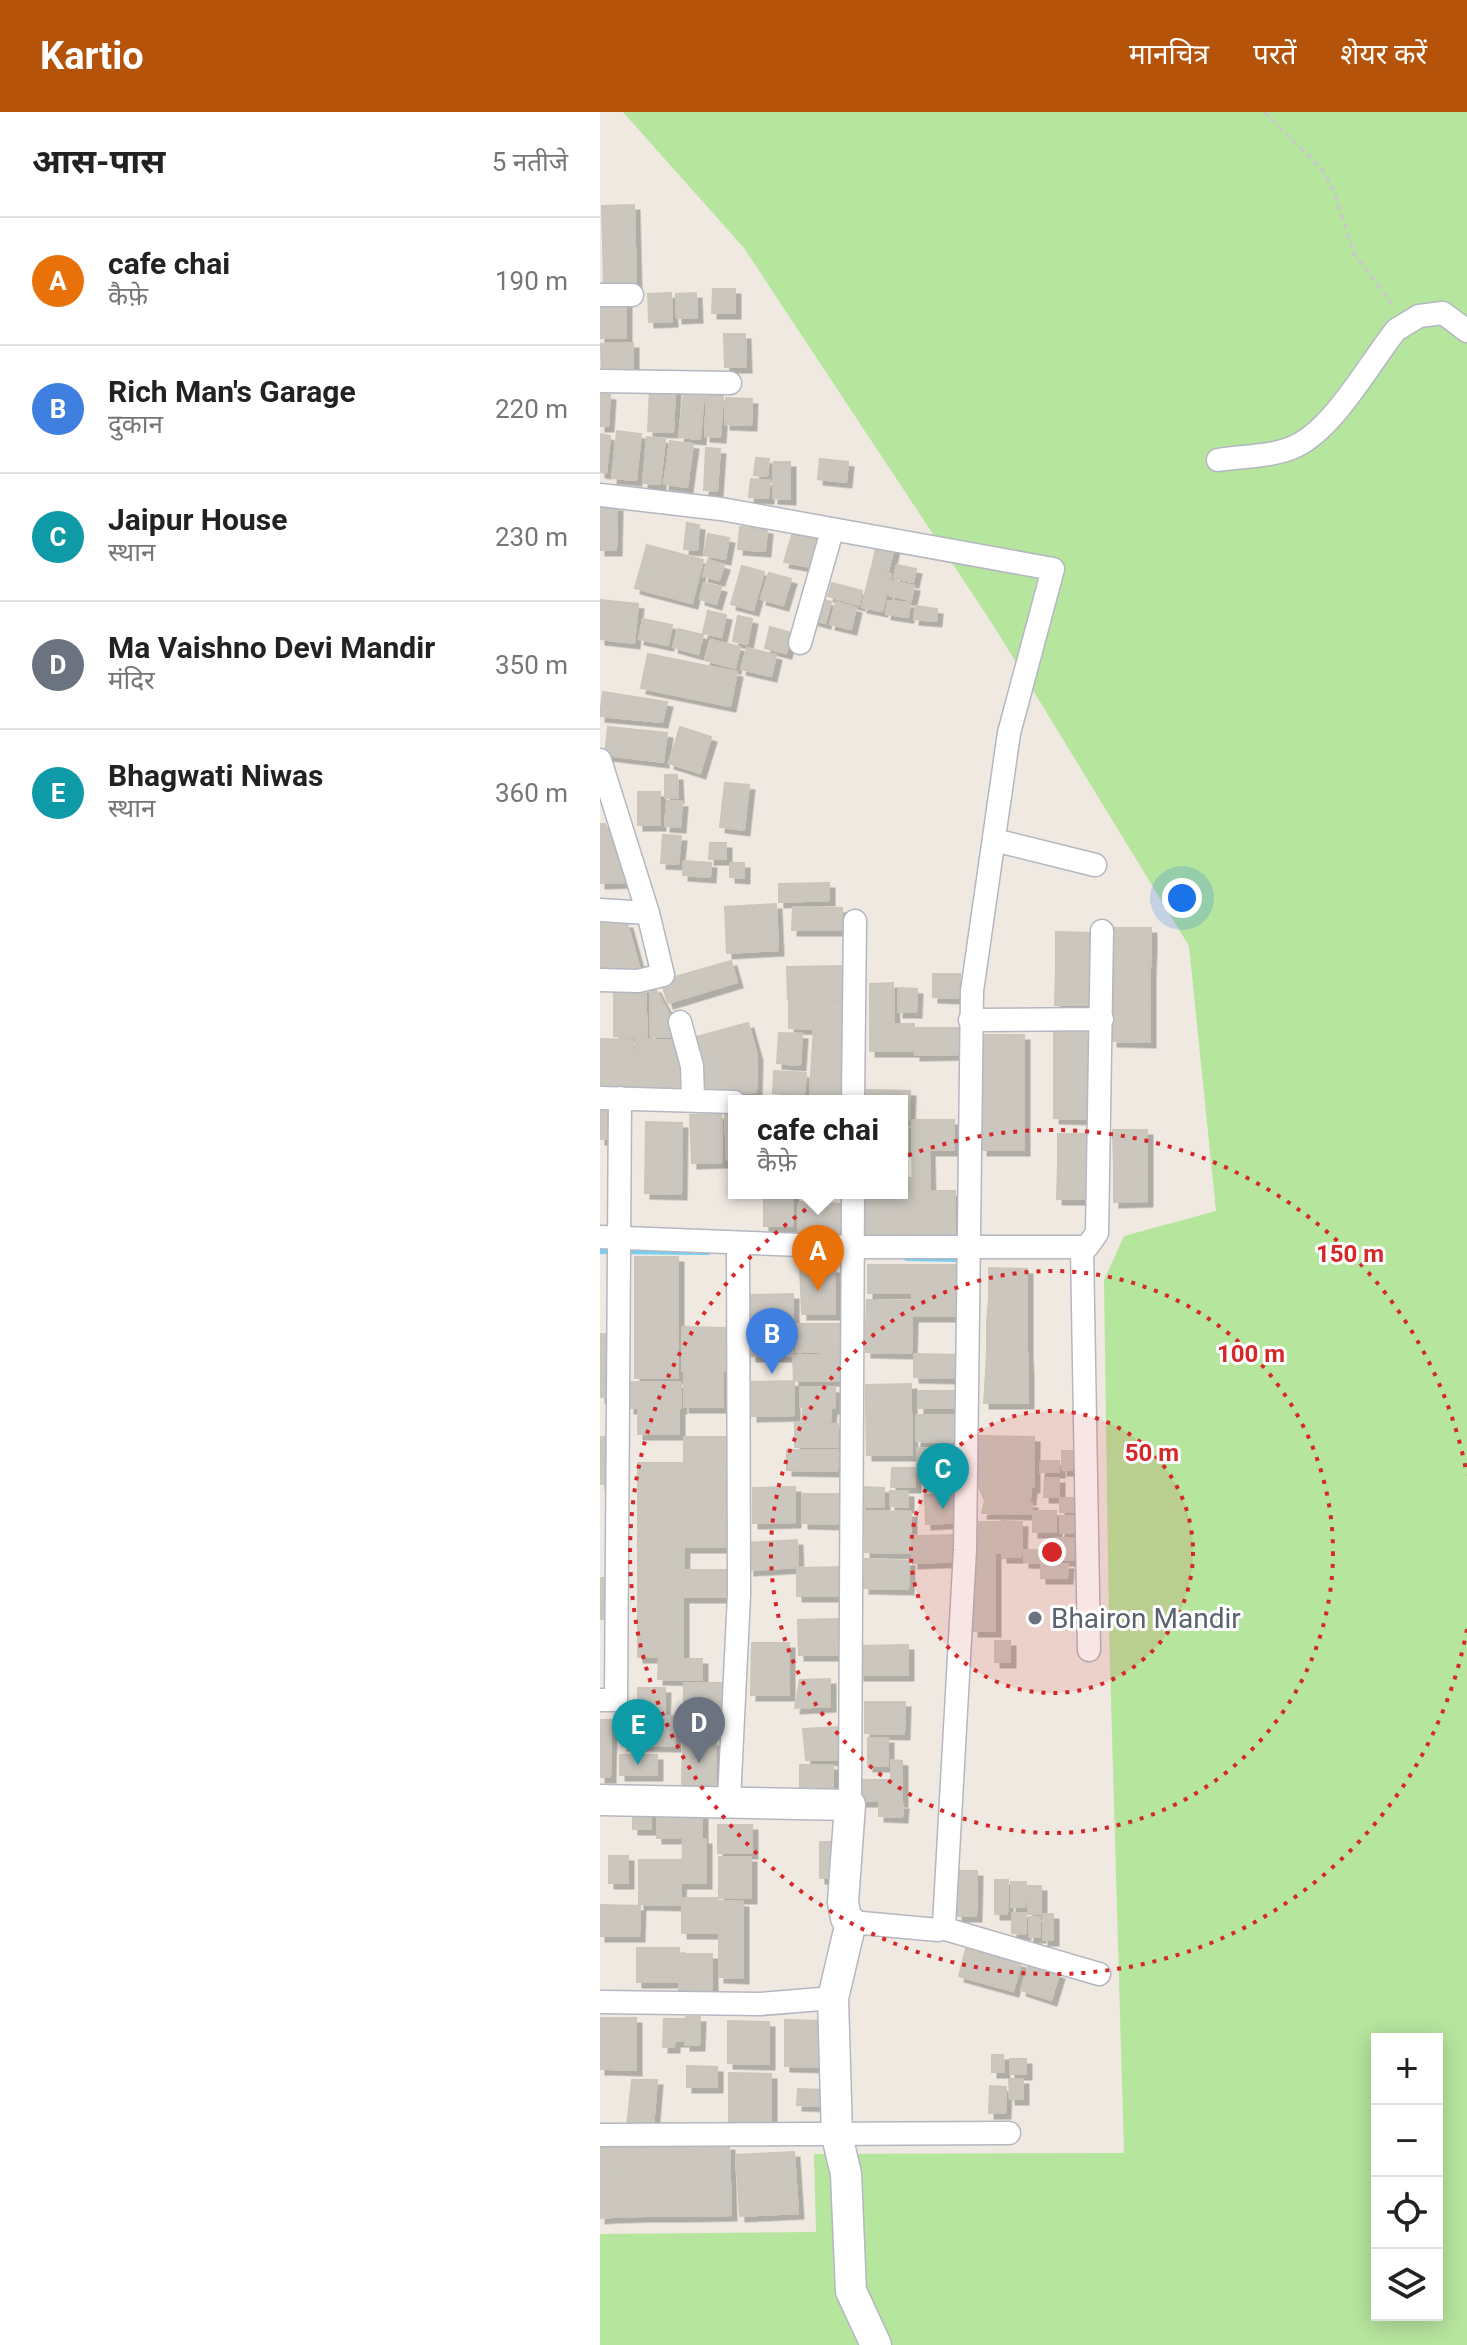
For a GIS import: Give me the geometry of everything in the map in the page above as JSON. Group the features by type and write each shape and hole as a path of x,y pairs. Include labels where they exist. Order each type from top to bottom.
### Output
{"street":[{"path":"600,295 632,295"},
{"path":"1218,460 1294,447 1311,437 1335,411 1396,330 1407,321 1443,313 1467,331"},
{"path":"600,381 730,383"},
{"path":"600,495 721,509 1053,569 1009,733 970,1020 965,1550 942,1928"},
{"path":"800,643 832,531"},
{"path":"600,760 648,913 663,975 638,981 600,980"},
{"path":"994,840 1095,865"},
{"path":"600,910 648,913"},
{"path":"853,1095 855,921"},
{"path":"609,1238 738,1243 853,1254 970,1247 1082,1248 1092,1243 1097,1233 1102,931"},
{"path":"970,1020 1102,1019"},
{"path":"680,1022 692,1066 693,1099"},
{"path":"600,1700 616,1700 608,1568 610,1098 728,1102"},
{"path":"853,1199 850,1805 843,1902 846,1918 851,1922 942,1928 1099,1974"},
{"path":"729,1800 739,1595 738,1243"},
{"path":"1082,1248 1089,1650"},
{"path":"600,1800 729,1800 850,1805"},
{"path":"851,1922 833,1998 837,2136 848,2186 848,2272 851,2291 876,2345"},
{"path":"600,2002 760,2004 833,1998"},
{"path":"600,2135 1009,2133"}],"path":[{"path":"1264,112 1321,168 1333,189 1354,254 1407,321"}],"green space":[{"path":"623,112 1467,112 1467,2345 600,2345 600,2234 816,2232 814,2154 1124,2153 1109,1629 1104,1280 1124,1236 1216,1211 1189,946 995,628 744,248"}],"building":[{"path":"634,205 636,285 604,286 602,206"},
{"path":"713,289 735,289 735,313 712,313"},
{"path":"671,293 672,321 649,322 648,294"},
{"path":"696,293 697,317 677,318 676,294"},
{"path":"626,302 626,338 600,338 600,303"},
{"path":"724,334 745,334 746,367 725,367"},
{"path":"633,343 633,378 602,378 601,344"},
{"path":"650,388 675,389 673,432 648,431"},
{"path":"684,390 704,392 700,439 679,437"},
{"path":"600,394 610,395 608,426 600,426"},
{"path":"707,395 723,396 720,437 705,436"},
{"path":"726,398 752,399 751,425 725,424"},
{"path":"617,431 641,434 636,480 612,478"},
{"path":"600,434 610,436 606,473 600,472"},
{"path":"647,437 665,439 660,484 643,483"},
{"path":"670,441 693,444 687,487 664,484"},
{"path":"706,448 720,449 717,491 704,490"},
{"path":"756,458 769,459 767,476 754,475"},
{"path":"820,459 848,462 846,482 818,479"},
{"path":"774,462 790,462 790,499 773,498"},
{"path":"751,479 770,481 768,498 749,497"},
{"path":"600,506 617,506 616,550 600,550"},
{"path":"687,523 699,525 697,550 684,549"},
{"path":"740,527 767,529 765,551 738,549"},
{"path":"793,532 824,537 817,568 784,562"},
{"path":"708,534 729,538 725,559 704,555"},
{"path":"877,544 894,547 888,571 872,567"},
{"path":"647,545 703,560 692,603 635,588"},
{"path":"708,560 724,565 719,580 703,576"},
{"path":"897,565 916,569 913,582 894,578"},
{"path":"742,566 764,572 753,610 731,604"},
{"path":"871,569 891,574 882,611 862,607"},
{"path":"769,573 791,579 783,605 761,599"},
{"path":"892,581 914,586 911,600 889,595"},
{"path":"704,583 721,587 716,604 700,599"},
{"path":"832,583 862,591 859,605 828,596"},
{"path":"814,597 831,602 825,623 808,618"},
{"path":"600,600 638,604 634,643 600,639"},
{"path":"888,601 910,603 908,617 886,614"},
{"path":"836,602 856,608 851,629 830,624"},
{"path":"916,606 937,609 936,621 914,619"},
{"path":"708,611 726,615 721,637 703,633"},
{"path":"738,616 752,619 747,644 733,641"},
{"path":"643,619 672,625 668,645 639,639"},
{"path":"770,627 791,633 786,653 765,648"},
{"path":"678,629 703,635 698,654 673,647"},
{"path":"711,640 740,647 735,668 705,660"},
{"path":"747,648 776,655 771,676 741,669"},
{"path":"648,654 737,672 730,706 641,688"},
{"path":"603,692 667,702 662,722 600,716"},
{"path":"608,727 667,733 663,762 605,755"},
{"path":"680,727 711,737 700,773 669,763"},
{"path":"665,775 677,775 678,797 665,798"},
{"path":"725,783 749,785 744,830 720,827"},
{"path":"638,792 660,792 660,825 638,825"},
{"path":"667,801 682,802 680,827 665,826"},
{"path":"600,824 605,824 627,882 600,883"},
{"path":"663,835 681,836 678,864 661,863"},
{"path":"710,843 726,843 726,859 709,859"},
{"path":"684,861 711,863 710,877 683,875"},
{"path":"730,863 744,863 744,878 730,877"},
{"path":"829,883 829,900 779,902 779,884"},
{"path":"776,904 778,950 727,953 725,907"},
{"path":"793,907 842,908 841,930 792,930"},
{"path":"600,923 627,923 640,970 600,970"},
{"path":"1113,928 1151,928 1151,946 1113,945"},
{"path":"1056,932 1093,933 1092,952 1056,951"},
{"path":"1113,945 1151,946 1150,969 1113,968"},
{"path":"1056,951 1092,952 1093,969 1056,968"},
{"path":"731,961 737,982 668,1003 661,981"},
{"path":"845,966 846,999 788,999 787,967"},
{"path":"1056,968 1093,969 1093,1005 1055,1005"},
{"path":"1113,968 1150,969 1150,1005 1113,1005"},
{"path":"933,974 960,974 959,998 933,997"},
{"path":"893,983 894,1024 870,1024 870,984"},
{"path":"614,986 645,988 647,1037 614,1036"},
{"path":"650,988 655,988 681,1037 651,1037"},
{"path":"899,988 917,989 916,1012 898,1012"},
{"path":"789,1001 848,1002 848,1029 789,1028"},
{"path":"1113,1005 1150,1005 1150,1042 1112,1041"},
{"path":"748,1023 757,1055 756,1092 697,1093 689,1039"},
{"path":"870,1024 914,1024 913,1051 870,1051"},
{"path":"914,1028 960,1028 961,1054 915,1055"},
{"path":"814,1029 846,1030 843,1074 811,1072"},
{"path":"1054,1030 1091,1030 1092,1073 1054,1073"},
{"path":"779,1033 802,1034 800,1065 777,1063"},
{"path":"983,1035 1024,1035 1024,1074 983,1074"},
{"path":"600,1039 633,1040 633,1089 600,1089"},
{"path":"636,1039 675,1041 689,1091 635,1089"},
{"path":"774,1071 806,1073 804,1095 773,1093"},
{"path":"811,1073 843,1075 842,1095 810,1095"},
{"path":"1054,1073 1092,1073 1092,1119 1054,1118"},
{"path":"983,1074 1024,1074 1024,1095 983,1095"},
{"path":"865,1090 910,1091 909,1120 908,1095 865,1095"},
{"path":"982,1095 1024,1095 1024,1126 982,1126"},
{"path":"600,1111 608,1111 608,1139 600,1139"},
{"path":"725,1111 728,1111 727,1160"},
{"path":"721,1114 722,1162 692,1163 690,1115"},
{"path":"912,1120 954,1120 954,1150 912,1150"},
{"path":"646,1122 682,1123 681,1194 645,1193"},
{"path":"982,1126 1024,1126 1024,1150 982,1150"},
{"path":"1113,1130 1147,1130 1147,1169 1114,1169"},
{"path":"1058,1134 1092,1134 1091,1167 1058,1166"},
{"path":"912,1150 929,1150 930,1191 913,1191"},
{"path":"1058,1166 1091,1167 1091,1199 1057,1199"},
{"path":"1114,1169 1147,1169 1147,1201 1114,1202"},
{"path":"908,1178 911,1178 912,1234 862,1234 862,1199 908,1199"},
{"path":"913,1191 955,1191 955,1235 913,1235"},
{"path":"764,1199 793,1199 792,1226 764,1226"},
{"path":"799,1202 843,1204 842,1237 798,1236"},
{"path":"635,1257 678,1257 678,1288 635,1288"},
{"path":"868,1265 912,1265 912,1293 868,1293"},
{"path":"912,1265 957,1265 957,1293 912,1293"},
{"path":"800,1267 835,1268 835,1314 802,1314"},
{"path":"989,1268 1027,1269 1027,1298 989,1298"},
{"path":"635,1288 678,1288 678,1320 635,1320"},
{"path":"912,1293 957,1293 957,1316 912,1316"},
{"path":"793,1294 793,1325 751,1325 751,1295"},
{"path":"989,1298 1027,1298 1027,1323 987,1323"},
{"path":"867,1300 912,1301 912,1326 866,1325"},
{"path":"635,1320 678,1320 678,1335 635,1335"},
{"path":"987,1323 1027,1323 1027,1351 987,1350"},
{"path":"796,1324 840,1324 840,1352 796,1352"},
{"path":"751,1325 793,1325 793,1356 751,1356"},
{"path":"866,1325 912,1326 911,1353 866,1352"},
{"path":"682,1327 726,1328 726,1349 682,1348"},
{"path":"600,1334 606,1334 606,1363 600,1363"},
{"path":"635,1335 678,1335 678,1350 635,1350"},
{"path":"682,1348 726,1349 726,1371 682,1371"},
{"path":"635,1350 678,1350 678,1378 635,1378"},
{"path":"987,1350 1027,1351 1028,1372 986,1372"},
{"path":"841,1354 841,1380 794,1381 793,1356"},
{"path":"914,1354 958,1355 957,1378 914,1377"},
{"path":"600,1363 606,1363 606,1397 600,1397"},
{"path":"684,1372 723,1372 723,1407 684,1407"},
{"path":"986,1372 1028,1372 1028,1403 984,1403"},
{"path":"794,1381 794,1415 752,1416 752,1382"},
{"path":"630,1382 681,1383 681,1408 629,1408"},
{"path":"911,1384 911,1411 866,1411 866,1385"},
{"path":"800,1387 835,1388 835,1408 800,1407"},
{"path":"919,1391 957,1391 956,1408 919,1408"},
{"path":"803,1409 831,1410 830,1422 802,1421"},
{"path":"638,1410 679,1410 679,1434 638,1434"},
{"path":"866,1411 911,1411 912,1455 867,1455"},
{"path":"916,1415 956,1415 956,1442 916,1441"},
{"path":"795,1423 838,1424 838,1447 795,1447"},
{"path":"978,1436 1034,1437 1034,1487 978,1486"},
{"path":"600,1437 609,1437 610,1484 600,1484"},
{"path":"684,1437 727,1437 727,1463 684,1463"},
{"path":"917,1448 960,1449 960,1472 917,1472"},
{"path":"787,1450 838,1450 837,1471 787,1470"},
{"path":"1062,1451 1078,1451 1078,1470 1062,1470"},
{"path":"1041,1461 1059,1461 1059,1472 1040,1472"},
{"path":"638,1463 684,1463 684,1491 638,1490"},
{"path":"684,1463 727,1463 727,1519 684,1519"},
{"path":"892,1468 915,1468 915,1487 891,1487"},
{"path":"1045,1478 1059,1478 1059,1497 1044,1497"},
{"path":"795,1487 795,1522 753,1523 753,1488"},
{"path":"861,1487 884,1488 884,1507 860,1507"},
{"path":"979,1487 1031,1488 1030,1499 985,1501"},
{"path":"638,1490 684,1491 684,1519 638,1519"},
{"path":"890,1491 908,1492 908,1507 890,1506"},
{"path":"803,1494 841,1494 841,1524 803,1523"},
{"path":"961,1494 962,1522 926,1524 925,1495"},
{"path":"1060,1498 1073,1498 1073,1512 1060,1512"},
{"path":"985,1501 1032,1503 1032,1514 982,1513"},
{"path":"865,1511 911,1512 911,1553 865,1552"},
{"path":"1033,1511 1056,1511 1056,1532 1033,1532"},
{"path":"1060,1516 1080,1517 1079,1533 1060,1533"},
{"path":"638,1519 684,1519 684,1547 638,1547"},
{"path":"684,1519 727,1519 726,1547 684,1547"},
{"path":"1002,1521 1022,1522 1021,1557 1002,1557"},
{"path":"974,1522 1001,1522 1002,1552 974,1553"},
{"path":"961,1535 962,1561 913,1563 912,1536"},
{"path":"1052,1538 1076,1538 1076,1560 1052,1560"},
{"path":"797,1540 798,1567 749,1570 747,1543"},
{"path":"638,1547 684,1547 683,1597 638,1597"},
{"path":"1024,1550 1051,1550 1051,1563 1024,1562"},
{"path":"995,1552 995,1577 974,1577 974,1553"},
{"path":"865,1559 909,1561 908,1589 864,1588"},
{"path":"1041,1564 1068,1564 1067,1578 1041,1578"},
{"path":"846,1567 846,1596 797,1596 797,1568"},
{"path":"683,1570 726,1570 726,1597 683,1597"},
{"path":"974,1577 995,1577 995,1604 974,1604"},
{"path":"600,1578 607,1578 606,1619 600,1619"},
{"path":"638,1597 683,1597 683,1630 638,1630"},
{"path":"974,1604 995,1604 995,1631 973,1631"},
{"path":"838,1619 838,1655 799,1655 798,1620"},
{"path":"638,1630 683,1630 683,1657 638,1657"},
{"path":"995,1641 1010,1641 1010,1662 995,1662"},
{"path":"752,1643 789,1643 789,1695 751,1695"},
{"path":"908,1645 908,1675 859,1675 859,1646"},
{"path":"659,1659 702,1659 702,1680 658,1679"},
{"path":"830,1679 830,1706 795,1708 800,1680"},
{"path":"684,1683 731,1683 730,1715 684,1714"},
{"path":"638,1688 665,1688 664,1716 638,1716"},
{"path":"865,1702 905,1702 904,1734 865,1733"},
{"path":"622,1716 675,1716 675,1746 622,1745"},
{"path":"600,1720 611,1720 610,1777 600,1777"},
{"path":"842,1727 843,1759 806,1760 803,1729"},
{"path":"868,1738 888,1738 888,1766 868,1766"},
{"path":"683,1740 716,1741 716,1786 682,1785"},
{"path":"620,1755 657,1755 657,1775 620,1775"},
{"path":"891,1760 902,1761 902,1779 891,1779"},
{"path":"800,1765 833,1765 833,1790 800,1790"},
{"path":"861,1780 902,1780 902,1801 860,1801"},
{"path":"879,1803 903,1804 902,1817 879,1816"},
{"path":"633,1812 651,1812 651,1829 633,1829"},
{"path":"657,1813 702,1814 702,1838 657,1838"},
{"path":"718,1825 752,1825 752,1853 718,1853"},
{"path":"683,1839 706,1839 706,1883 682,1883"},
{"path":"820,1842 840,1842 839,1878 820,1878"},
{"path":"609,1856 628,1856 628,1883 609,1883"},
{"path":"719,1857 751,1857 751,1898 719,1898"},
{"path":"639,1860 681,1860 680,1905 639,1904"},
{"path":"958,1871 977,1871 976,1916 957,1916"},
{"path":"995,1880 1008,1880 1007,1914 995,1914"},
{"path":"1011,1882 1026,1882 1025,1907 1011,1907"},
{"path":"1028,1886 1041,1886 1041,1914 1028,1914"},
{"path":"682,1898 717,1898 717,1933 682,1933"},
{"path":"719,1901 743,1902 743,1978 719,1977"},
{"path":"600,1905 640,1906 639,1936 600,1936"},
{"path":"1012,1913 1026,1913 1025,1934 1012,1933"},
{"path":"1043,1914 1053,1914 1053,1940 1043,1940"},
{"path":"1029,1917 1040,1917 1040,1937 1029,1937"},
{"path":"637,1948 679,1948 680,1982 637,1982"},
{"path":"966,1949 1021,1963 1013,1991 959,1976"},
{"path":"680,1954 712,1954 712,1995 679,1994"},
{"path":"1029,1964 1059,1974 1051,2000 1021,1990"},
{"path":"686,2017 700,2017 699,2045 685,2045"},
{"path":"600,2018 610,2018 609,2069 600,2069"},
{"path":"610,2018 636,2018 636,2070 609,2069"},
{"path":"664,2019 675,2019 674,2047 663,2047"},
{"path":"676,2019 684,2019 684,2041 676,2041"},
{"path":"785,2020 822,2021 822,2067 785,2066"},
{"path":"728,2021 769,2022 769,2064 728,2063"},
{"path":"992,2055 1003,2055 1004,2072 992,2072"},
{"path":"1010,2059 1026,2059 1026,2074 1010,2074"},
{"path":"687,2066 717,2067 717,2087 687,2087"},
{"path":"729,2073 771,2074 771,2122 729,2122"},
{"path":"1009,2079 1023,2079 1023,2099 1010,2099"},
{"path":"632,2080 657,2080 653,2127 627,2126"},
{"path":"990,2086 1006,2087 1005,2113 989,2113"},
{"path":"798,2089 825,2090 825,2106 797,2105"},
{"path":"729,2145 731,2215 682,2216 681,2146"},
{"path":"681,2146 682,2216 643,2216 642,2147"},
{"path":"600,2147 605,2147 611,2217 600,2218"},
{"path":"605,2147 642,2147 643,2216 611,2217"},
{"path":"794,2152 798,2213 740,2216 736,2155"}],"waterway":[{"path":"600,1251 708,1252"},
{"path":"907,1258 959,1259"}],"place":[{"name":"cafe chai","path":"818,1291"},
{"name":"Rich Man's Garage","path":"772,1374"},
{"name":"Jaipur House","path":"943,1509"},
{"name":"Bhairon Mandir","path":"1035,1618"},
{"name":"Ma Vaishno Devi Mandir","path":"699,1763"},
{"name":"Bhagwati Niwas","path":"638,1765"}]}
